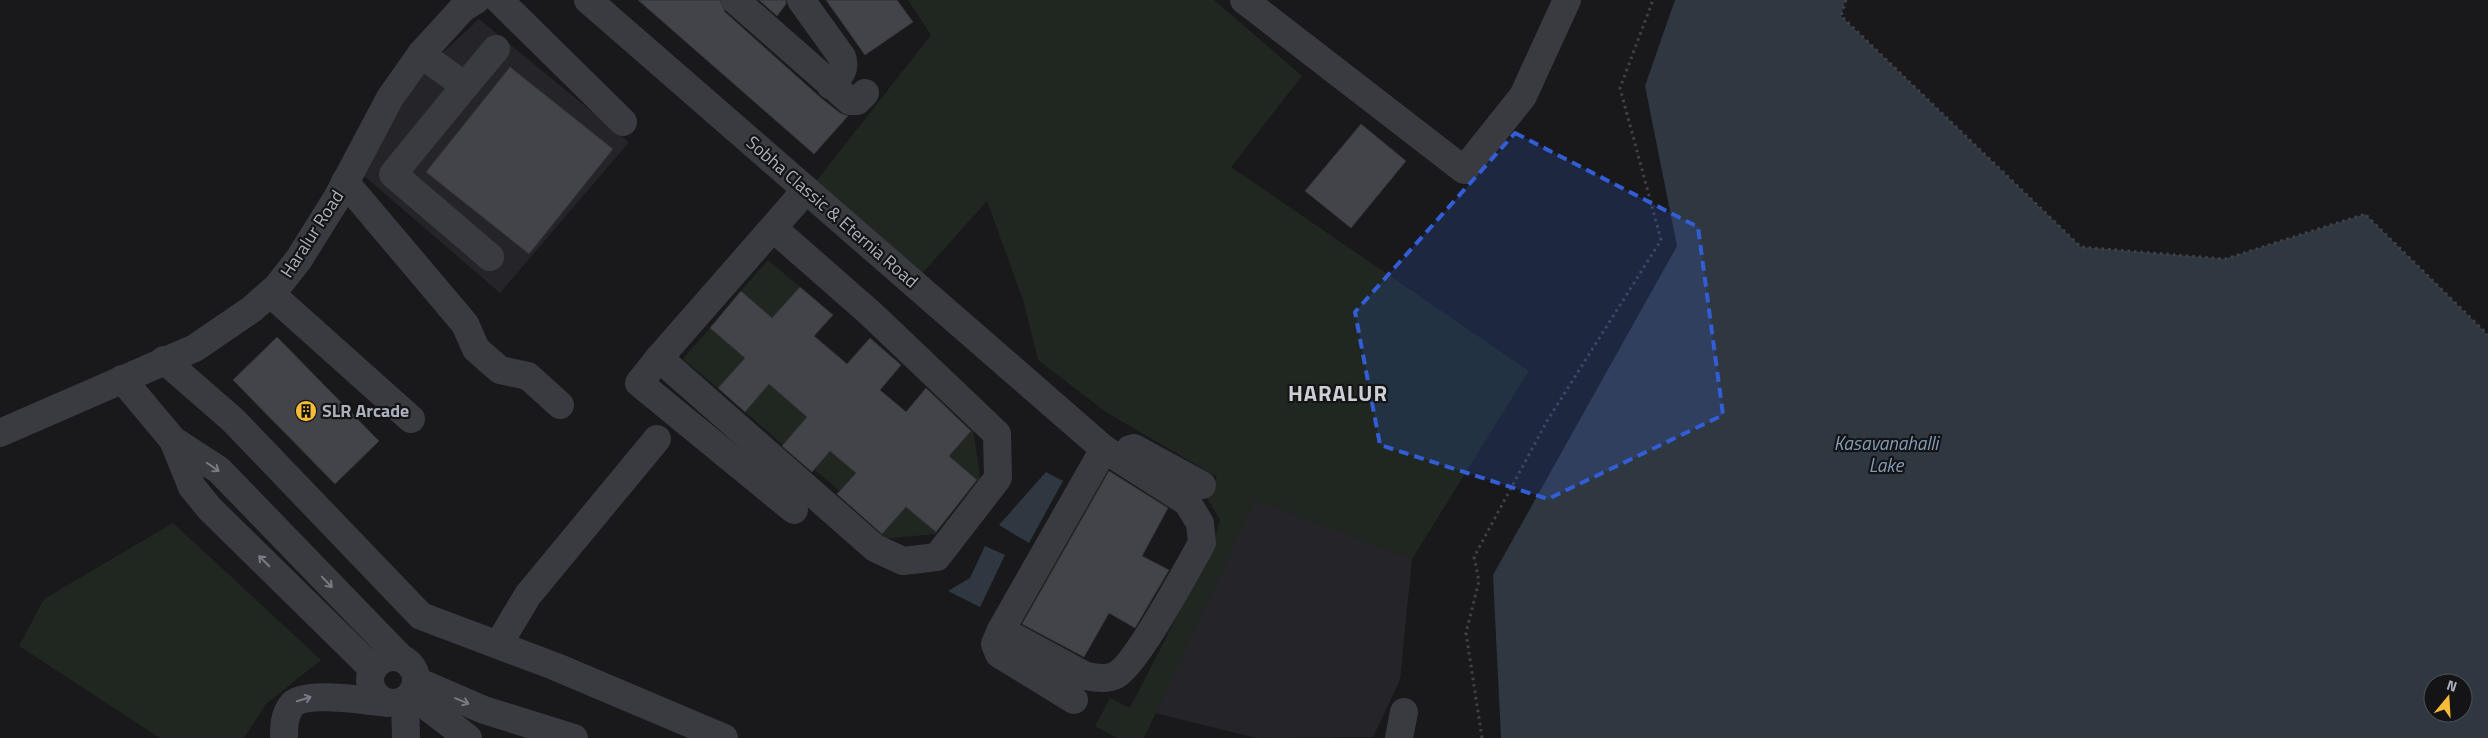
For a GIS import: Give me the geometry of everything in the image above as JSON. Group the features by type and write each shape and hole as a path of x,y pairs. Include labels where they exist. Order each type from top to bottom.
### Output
{"street":[{"name":"Haralur Road","path":"0,433 194,348 252,309 270,293 299,259 346,182 390,98 421,54 463,8 476,0"},
{"path":"499,0 623,122"},
{"name":"Sobha Classic & Eternia Road","path":"588,0 1075,424 1108,451 1187,502 1195,513 1202,533 1202,543 1144,642 1117,675 1097,678 1086,676 1001,630"},
{"path":"735,0 831,86 854,103 865,93"},
{"path":"801,0 842,58 844,70 831,86"},
{"path":"1244,0 1464,170 1523,96 1567,0"},
{"path":"490,256 394,174 496,49"},
{"path":"421,54 465,86"},
{"path":"346,182 465,324 476,349 504,372 519,372 528,376 560,405"},
{"path":"794,510 639,383 806,190"},
{"path":"659,358 875,548 903,561 937,557 998,478 997,434 870,313 773,228"},
{"path":"270,293 411,419"},
{"path":"164,360 233,420 422,616 554,666 724,738"},
{"path":"122,379 173,440 219,470 401,658 413,667 405,695 406,738"},
{"path":"498,644 528,595 657,439"},
{"path":"173,440 192,487 210,508 373,670"},
{"path":"1074,700 999,654 995,644 1001,630 1108,451 1134,448 1202,485"},
{"path":"401,658 382,660 370,676 372,690 381,700 405,695 468,738"},
{"path":"284,738 284,720 293,703 307,696 405,695 484,710 574,738"},
{"path":"1399,738 1404,712"}],"path":[{"path":"1482,738 1466,633 1479,581 1474,557 1547,421 1661,240 1620,88 1653,0"},
{"path":"1846,0 1841,16 2081,247 2225,259 2365,214 2488,335"}],"highlighted area":[{"path":"1515,133 1698,227 1723,415 1548,499 1380,445 1355,312"}],"shaded area":[{"path":"908,0 1214,0 1302,76 1231,167 1529,371 1412,559 1255,500 1144,738 1117,738 1095,726 1110,698 1130,708 1213,546 1220,520 1206,496 1217,477 1106,412 1038,360 1023,300 987,201 918,278 814,184 931,35"},
{"path":"479,19 629,142 500,293 362,174 422,72"},
{"path":"768,260 800,287 772,318 741,291"},
{"path":"710,328 745,358 718,388 683,359"},
{"path":"769,384 807,417 783,445 745,412"},
{"path":"973,428 981,484 949,456"},
{"path":"830,451 856,473 840,491 814,469"},
{"path":"1255,499 1412,559 1400,680 1373,737 1256,738 1155,713"},
{"path":"906,507 938,534 878,539"},
{"path":"173,523 321,660 266,704 244,738 160,738 19,646 44,599"}],"water":[{"name":"Kasavanahalli Lake","path":"1675,0 1845,0 1841,16 2081,247 2225,259 2365,214 2488,335 2488,738 1501,738 1493,575 1677,246 1645,86"},
{"path":"1046,472 1063,481 1029,543 999,525"},
{"path":"985,546 1005,555 980,607 948,591 970,578"}],"building":[{"path":"638,0 720,0 725,12 821,98 840,113 848,116 814,154"},
{"path":"759,0 786,0 786,4 777,16"},
{"path":"826,0 897,0 913,22 865,55"},
{"path":"510,67 613,149 529,254 426,172"},
{"path":"1361,124 1406,161 1351,228 1305,191"},
{"path":"800,287 833,315 814,336 847,364 870,338 901,365 880,390 906,412 926,388 971,431 949,456 977,480 936,532 906,507 882,534 837,494 856,473 830,451 812,472 782,446 807,417 769,384 745,412 718,388 745,358 710,328 741,291 772,318"},
{"name":"SLR Arcade","path":"277,337 379,441 335,484 233,380"},
{"path":"1109,471 1168,508 1142,556 1169,570 1135,628 1109,613 1084,657 1022,624"}],"place":[{"name":"SLR Arcade","path":"306,411"}],"district":[{"name":"HARALUR","path":"1338,393"}]}
